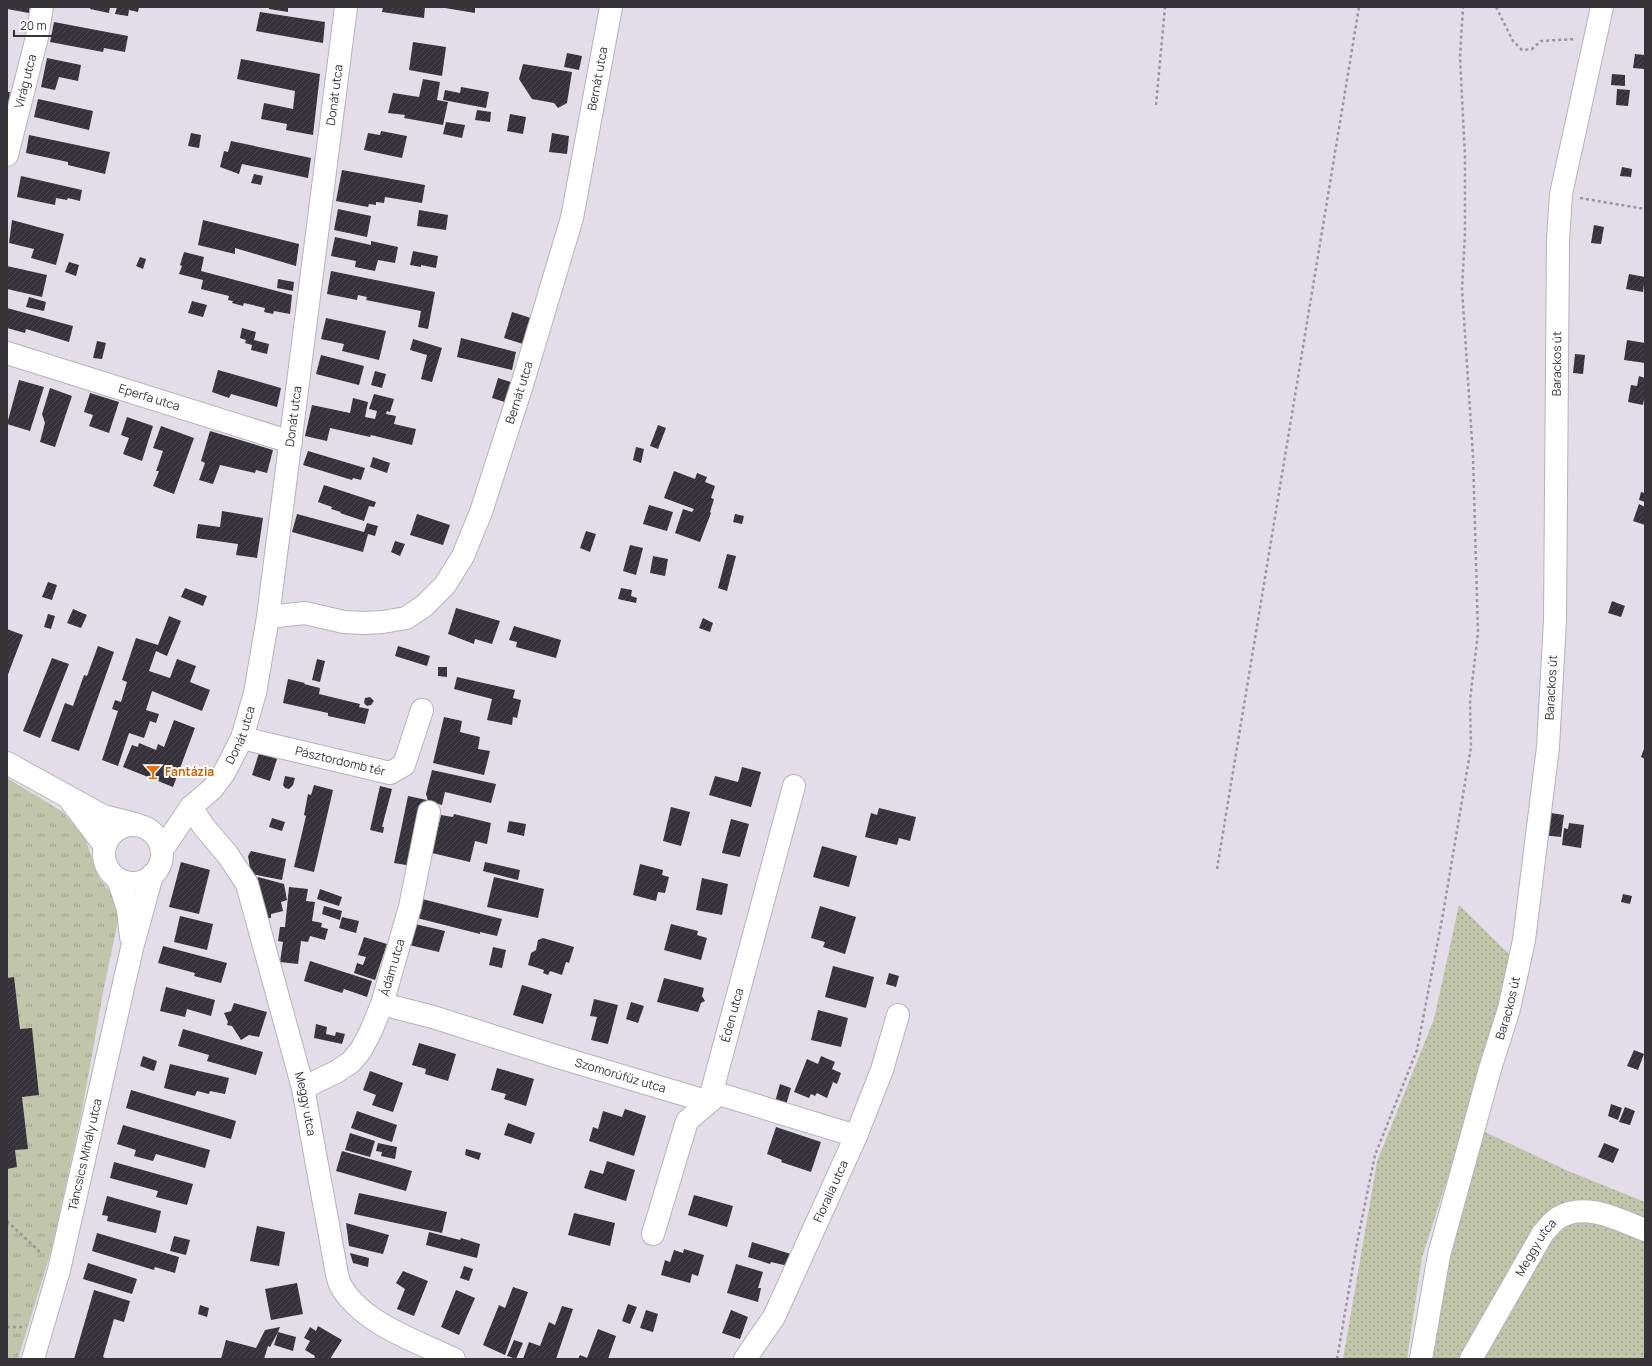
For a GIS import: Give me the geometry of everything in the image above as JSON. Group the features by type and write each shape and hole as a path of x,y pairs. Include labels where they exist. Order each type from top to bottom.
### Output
{"street":[{"name":"Virág utca","path":"7,155 37,37 42,7"},
{"name":"Donát utca","path":"162,850 191,807 212,789 224,773 242,738 255,694 268,616 346,7"},
{"name":"Bernát utca","path":"268,616 305,613 344,622 364,623 383,622 406,618 424,606 445,585 463,556 481,512 517,400 572,218 611,7"},
{"name":"Barackos út","path":"1421,1359 1439,1255 1508,1009 1524,940 1547,755 1555,620 1558,240 1561,194 1602,7"},
{"name":"Eperfa utca","path":"7,352 291,442"},
{"name":"Pásztordomb tér","path":"242,738 390,773 404,765 422,710"},
{"path":"7,763 66,794 103,816 140,826 156,836 162,850 158,868 145,880 127,882 118,879 111,873 106,865 104,856 105,846 109,837 116,830 125,826 140,826"},
{"name":"Éden utca","path":"710,1102 794,786"},
{"path":"66,794 105,846"},
{"name":"Donát utca","path":"140,826 191,807"},
{"name":"Meggy utca","path":"191,807 204,828 227,854 247,884 302,1088 337,1274 341,1286 347,1296 361,1310 378,1321 454,1359"},
{"name":"Ádám utca","path":"302,1088 336,1072 351,1062 361,1050 368,1037 382,1004 410,907 429,812"},
{"name":"Táncsics Mihály utca","path":"33,1359 59,1270 132,948 152,875"},
{"name":"Táncsics Mihály utca","path":"118,879 128,909 132,948"},
{"name":"Szomorúfűz utca","path":"382,1004 432,1017 555,1056 710,1102"},
{"name":"Floralia utca","path":"745,1359 774,1317 856,1136 882,1070 898,1015"},
{"path":"653,1234 687,1121 719,1094 856,1136"},
{"name":"Meggy utca","path":"1471,1359 1543,1233 1557,1218 1574,1212 1587,1211 1600,1213 1645,1230"}],"path":[{"path":"1156,105 1166,7"},
{"path":"1218,869 1359,7"},
{"path":"1338,1359 1357,1243 1375,1155 1417,1050 1444,914 1470,747 1470,700 1478,633 1473,456 1462,289 1465,233 1465,157 1460,57 1463,7"},
{"path":"1496,7 1513,41 1522,50 1532,48 1541,42 1572,39"},
{"path":"1561,194 1645,209"},
{"path":"7,1220 59,1270"}],"green space":[{"path":"7,778 63,812 85,838 99,878 108,889 116,903 118,921 105,982 81,1116 51,1251 18,1359 7,1359"},
{"path":"1459,905 1511,956 1467,1118 1422,1257 1407,1359 1343,1359 1377,1162 1434,1019"},
{"path":"1483,1131 1568,1171 1645,1202 1645,1359 1426,1359 1447,1249"}],"building":[{"path":"7,7 30,7 29,13 7,9"},
{"path":"91,7 110,7 109,13 90,9"},
{"path":"117,7 139,7 138,12 129,10 128,16 115,14"},
{"path":"269,7 288,7 288,12 269,9"},
{"path":"383,7 425,7 424,18 382,12"},
{"path":"439,7 475,7 475,13"},
{"path":"260,12 325,22 323,43 256,31"},
{"path":"54,22 128,36 125,52 104,48 103,52 50,42"},
{"path":"413,42 446,47 442,76 409,70"},
{"path":"567,53 582,56 579,70 564,67"},
{"path":"1635,54 1645,55 1644,69 1633,68"},
{"path":"47,58 81,65 78,81 59,77 55,90 41,87"},
{"path":"241,59 320,74 313,135 286,130 287,124 261,119 264,103 293,109 295,91 237,79"},
{"path":"523,64 572,72 567,103 558,108 554,103 532,99 519,79"},
{"path":"1612,74 1625,75 1625,86 1611,85"},
{"path":"423,79 440,82 437,100 448,102 443,125 404,118 405,115 388,113 393,93 419,97"},
{"path":"461,87 489,92 486,108 443,100 445,90 460,93"},
{"path":"1617,89 1630,90 1628,106 1616,105"},
{"path":"7,92 10,92 8,105 7,105"},
{"path":"38,99 93,111 89,130 34,117"},
{"path":"477,110 491,112 490,122 475,120"},
{"path":"510,114 526,117 523,134 507,131"},
{"path":"446,122 465,125 462,138 443,134"},
{"path":"381,131 407,136 402,158 364,150 368,133 380,135"},
{"path":"191,133 201,135 199,148 188,146"},
{"path":"552,133 569,136 567,154 549,152"},
{"path":"29,135 110,152 105,174 68,165 68,162 26,153"},
{"path":"231,141 311,158 308,178 242,164 239,174 220,167 224,151 228,152"},
{"path":"1622,167 1632,169 1631,177 1620,176"},
{"path":"342,170 425,185 422,203 385,197 384,203 376,202 376,205 369,204 368,207 336,201"},
{"path":"254,174 263,176 261,185 251,183"},
{"path":"21,176 82,190 80,201 68,198 67,200 56,198 55,205 17,197"},
{"path":"338,209 371,216 367,237 334,230"},
{"path":"419,210 448,215 446,230 417,226"},
{"path":"12,220 64,234 56,265 31,258 34,249 9,243"},
{"path":"203,220 299,244 296,266 235,248 235,254 198,245"},
{"path":"1594,225 1604,227 1601,244 1591,243"},
{"path":"335,237 371,245 371,241 398,247 395,263 378,260 375,271 355,267 356,261 331,256"},
{"path":"413,251 438,256 436,268 421,265 421,267 410,265"},
{"path":"184,252 204,257 201,271 292,295 290,314 274,311 273,314 264,312 265,308 244,303 243,306 232,303 233,301 228,300 229,296 201,289 203,280 179,274"},
{"path":"140,257 146,259 143,269 136,266"},
{"path":"69,262 79,265 76,276 65,272"},
{"path":"7,266 47,275 42,297 7,289"},
{"path":"331,271 435,292 428,329 418,327 421,311 366,300 367,297 358,295 357,300 327,294"},
{"path":"1629,274 1645,277 1643,292 1626,289"},
{"path":"278,279 294,282 293,291 277,288"},
{"path":"29,297 46,302 44,311 26,307"},
{"path":"192,301 207,305 203,317 188,313"},
{"path":"7,308 73,326 69,342 26,329 25,333 7,328"},
{"path":"512,312 531,318 523,344 504,338"},
{"path":"326,318 386,331 379,360 342,351 344,344 321,339"},
{"path":"242,328 256,332 254,340 269,344 267,354 251,350 252,345 245,343 246,340 240,338"},
{"path":"461,338 516,352 512,370 457,357"},
{"path":"413,339 442,348 432,382 421,379 427,355 410,350"},
{"path":"1627,340 1645,343 1645,363 1624,360"},
{"path":"97,341 106,343 102,359 93,358"},
{"path":"1575,354 1585,355 1583,374 1573,373"},
{"path":"321,355 364,366 359,385 316,374"},
{"path":"218,370 281,388 277,407 231,394 229,398 212,392"},
{"path":"375,371 386,374 382,388 371,385"},
{"path":"1639,376 1645,378 1643,405 1628,402 1631,385 1637,386"},
{"path":"498,378 514,383 508,403 492,398"},
{"path":"19,380 44,387 30,431 7,424"},
{"path":"50,388 72,396 55,447 40,442 45,423 42,414"},
{"path":"90,393 119,402 109,433 89,426 93,415 84,412"},
{"path":"374,394 394,399 390,412 387,411 386,414 396,416 394,424 416,429 412,445 371,435 370,437 330,428 327,441 305,436 312,405 350,413 353,398 368,402 365,417 375,419 377,411 369,409"},
{"path":"127,417 153,426 142,461 123,454 129,438 121,435"},
{"path":"658,425 666,428 658,449 650,446"},
{"path":"161,426 194,438 174,494 153,486 159,471 156,471 163,451 153,448"},
{"path":"210,431 273,450 267,473 256,470 255,473 220,465 213,484 199,480 205,463 201,461"},
{"path":"636,447 644,449 641,463 633,460"},
{"path":"308,451 365,468 361,480 353,478 352,480 303,465"},
{"path":"373,457 390,463 387,473 370,467"},
{"path":"674,471 695,479 697,473 707,477 705,482 715,486 711,498 714,499 711,513 700,542 675,533 683,509 692,512 694,509 664,498"},
{"path":"324,485 376,502 374,507 369,506 364,521 340,513 341,512 331,509 332,507 318,502"},
{"path":"1641,492 1645,493 1645,502 1639,500"},
{"path":"1639,504 1645,507 1645,525 1633,521"},
{"path":"649,505 673,512 667,531 643,524"},
{"path":"222,511 263,518 257,558 236,555 238,544 196,538 198,524 220,527"},
{"path":"297,514 364,532 367,523 378,526 375,536 368,534 363,552 292,532"},
{"path":"417,514 450,525 443,545 410,535"},
{"path":"735,514 744,516 742,524 733,522"},
{"path":"586,531 596,534 590,552 580,548"},
{"path":"395,541 405,544 400,556 391,552"},
{"path":"630,545 643,548 636,575 623,571"},
{"path":"727,554 736,556 727,591 718,588"},
{"path":"653,556 668,559 665,576 650,573"},
{"path":"48,582 57,585 52,600 42,597"},
{"path":"185,588 207,596 203,606 181,597"},
{"path":"621,588 632,590 631,596 637,598 636,603 618,599"},
{"path":"1612,601 1625,606 1621,617 1608,613"},
{"path":"456,608 500,621 492,644 475,639 474,644 448,634"},
{"path":"73,609 87,615 81,628 67,623"},
{"path":"48,614 55,616 51,629 44,627"},
{"path":"169,616 181,621 167,656 156,651 149,671 170,678 177,659 196,666 190,682 210,690 202,711 152,691 146,710 159,714 156,723 150,721 144,738 129,733 118,766 102,760 118,711 112,709 115,700 121,702 127,682 122,680 136,638 158,645"},
{"path":"703,618 713,623 710,632 699,628"},
{"path":"514,626 561,640 556,658 516,647 517,642 509,640"},
{"path":"7,629 23,635 7,677"},
{"path":"98,646 114,652 79,751 51,741 65,703 73,706 84,675 87,676"},
{"path":"398,646 430,656 427,666 395,656"},
{"path":"52,658 69,664 40,738 23,731"},
{"path":"317,659 325,661 320,682 312,680"},
{"path":"438,667 447,667 447,677 438,676"},
{"path":"457,677 515,690 513,698 521,700 517,718 513,717 512,725 487,720 492,699 454,689"},
{"path":"288,679 320,688 319,694 360,704 359,707 369,709 365,724 328,716 328,713 283,703"},
{"path":"370,697 374,701 371,705 367,706 364,703 365,698"},
{"path":"444,717 462,721 460,732 480,737 478,749 490,751 484,775 433,763"},
{"path":"174,720 195,728 173,787 123,767 132,745 138,747 139,743 156,750 158,744 164,747"},
{"path":"1645,746 1645,759 1641,757"},
{"path":"259,753 277,759 270,781 252,775"},
{"path":"742,767 761,772 751,807 709,795 715,776 738,782"},
{"path":"432,770 496,784 491,803 445,792 442,805 428,801 426,794"},
{"path":"285,776 295,778 293,785 289,789 285,788 283,785"},
{"path":"314,785 333,790 314,872 294,867 306,816 304,815 308,794 311,795"},
{"path":"380,786 392,789 382,827 384,827 383,833 370,830"},
{"path":"408,796 427,800 412,866 394,863"},
{"path":"671,807 690,812 681,846 663,841"},
{"path":"879,808 916,817 910,841 899,838 897,845 865,837 871,813 877,815"},
{"path":"1544,812 1564,815 1561,837 1542,835"},
{"path":"454,814 491,823 487,844 475,841 470,862 432,853 441,815 453,817"},
{"path":"272,818 285,822 282,831 269,827"},
{"path":"731,819 749,824 740,857 722,853"},
{"path":"509,821 526,824 524,836 507,832"},
{"path":"1569,823 1584,825 1581,848 1562,845 1564,828 1568,829"},
{"path":"822,846 857,856 849,887 813,877"},
{"path":"251,851 286,859 282,880 251,874 248,856"},
{"path":"181,862 210,870 199,914 169,907"},
{"path":"485,862 520,870 518,880 483,871"},
{"path":"640,864 663,870 662,875 669,877 665,893 658,892 656,901 633,895"},
{"path":"258,877 284,884 287,900 281,902 283,911 271,914 271,918 262,919 254,884"},
{"path":"494,877 544,889 538,918 487,907"},
{"path":"702,878 728,884 722,915 696,910"},
{"path":"289,887 308,889 306,901 315,902 312,921 322,923 321,927 328,929 325,940 310,936 308,942 301,941 298,964 280,962 283,942 278,941 280,927 285,927"},
{"path":"320,889 342,897 339,906 317,899"},
{"path":"1623,894 1632,896 1630,904 1621,902"},
{"path":"422,899 502,919 497,936 480,932 480,934 417,918"},
{"path":"324,906 342,911 340,920 322,914"},
{"path":"820,906 856,917 845,954 823,947 825,942 811,938"},
{"path":"180,916 213,924 207,950 174,942"},
{"path":"342,917 359,921 356,933 339,928"},
{"path":"415,924 445,931 439,952 409,945"},
{"path":"671,924 698,931 697,935 707,938 701,960 664,950"},
{"path":"364,937 387,944 375,980 354,973 357,963 363,965 366,957 358,955"},
{"path":"543,938 574,947 569,963 566,962 562,975 550,971 548,975 543,973 544,970 528,965 531,953 536,950 538,940"},
{"path":"163,946 227,963 221,983 194,976 195,973 158,963"},
{"path":"493,947 506,950 502,968 489,965"},
{"path":"310,961 372,981 367,997 344,989 342,993 304,981"},
{"path":"833,966 874,977 866,1008 825,997"},
{"path":"889,973 899,976 896,987 886,984"},
{"path":"14,977 20,1029 32,1028 39,1095 22,1097 28,1149 15,1150 17,1167 7,1169 7,978"},
{"path":"664,978 704,988 702,996 705,1001 701,1003 698,1012 657,1002"},
{"path":"522,985 552,994 543,1024 513,1015"},
{"path":"166,987 215,1000 211,1016 187,1009 185,1017 160,1011"},
{"path":"594,999 618,1005 608,1044 591,1040 597,1017 590,1016"},
{"path":"631,1002 644,1006 638,1023 626,1019"},
{"path":"234,1003 267,1012 259,1037 249,1035 241,1040 232,1026 227,1025 228,1022 224,1013 231,1011"},
{"path":"818,1010 848,1018 841,1047 811,1040"},
{"path":"316,1024 327,1027 326,1034 335,1036 336,1032 345,1034 342,1044 314,1038"},
{"path":"183,1029 263,1052 256,1075 207,1061 209,1055 178,1046"},
{"path":"419,1043 456,1054 448,1081 425,1074 426,1069 412,1065"},
{"path":"1634,1050 1644,1054 1638,1070 1627,1066"},
{"path":"143,1056 157,1061 154,1071 140,1066"},
{"path":"821,1056 835,1062 832,1069 841,1073 837,1084 833,1082 827,1098 817,1093 815,1096 811,1094 809,1098 794,1092 807,1059 818,1064"},
{"path":"170,1064 229,1078 225,1094 210,1091 209,1094 197,1091 195,1096 164,1088"},
{"path":"497,1068 534,1079 526,1106 504,1099 506,1094 491,1090"},
{"path":"370,1071 403,1083 393,1112 372,1105 376,1095 363,1090"},
{"path":"780,1084 791,1088 786,1105 775,1102"},
{"path":"131,1090 236,1121 231,1139 126,1108"},
{"path":"1611,1104 1622,1108 1618,1120 1608,1116"},
{"path":"1625,1107 1635,1111 1630,1125 1619,1122"},
{"path":"625,1109 646,1116 634,1156 589,1141 593,1127 598,1129 603,1111 622,1117"},
{"path":"357,1111 397,1125 392,1142 351,1128"},
{"path":"508,1123 535,1133 531,1144 504,1135"},
{"path":"123,1125 210,1150 205,1168 156,1154 153,1161 134,1156 136,1150 117,1144"},
{"path":"776,1127 821,1142 811,1172 781,1162 782,1160 767,1154"},
{"path":"350,1133 375,1141 370,1157 345,1150"},
{"path":"378,1143 397,1147 395,1159 381,1156 382,1152 376,1151"},
{"path":"1604,1143 1619,1149 1613,1163 1598,1157"},
{"path":"466,1149 481,1153 479,1160 465,1155"},
{"path":"342,1151 412,1171 406,1191 336,1171"},
{"path":"607,1161 635,1170 626,1201 584,1188 590,1170 603,1174"},
{"path":"114,1162 193,1184 187,1205 156,1197 158,1191 110,1178"},
{"path":"359,1193 447,1212 442,1233 354,1214"},
{"path":"694,1195 733,1206 727,1227 688,1215"},
{"path":"107,1196 161,1211 156,1233 107,1221 108,1216 102,1215"},
{"path":"574,1213 615,1223 610,1246 568,1235"},
{"path":"346,1223 389,1235 383,1254 349,1246"},
{"path":"257,1226 285,1232 279,1266 250,1261"},
{"path":"429,1232 460,1240 461,1238 480,1244 477,1258 426,1245"},
{"path":"97,1233 179,1257 175,1273 155,1267 154,1270 92,1251"},
{"path":"174,1236 190,1240 186,1255 170,1251"},
{"path":"752,1242 794,1255 788,1266 771,1262 770,1264 748,1257"},
{"path":"684,1249 704,1255 698,1276 692,1274 690,1283 661,1275 665,1260 670,1262 674,1250 683,1253"},
{"path":"350,1253 369,1258 368,1267 353,1263"},
{"path":"88,1263 137,1279 132,1294 83,1279"},
{"path":"736,1264 763,1272 758,1288 761,1288 758,1302 727,1293"},
{"path":"464,1266 473,1269 469,1281 460,1278"},
{"path":"403,1271 428,1281 414,1316 397,1309 405,1289 396,1283"},
{"path":"297,1283 303,1314 271,1320 265,1289"},
{"path":"513,1287 528,1292 505,1355 483,1345 499,1305 505,1308"},
{"path":"94,1290 130,1301 124,1322 114,1319 103,1357 107,1359 74,1359"},
{"path":"456,1290 475,1298 459,1335 441,1327"},
{"path":"628,1304 637,1307 630,1324 622,1321"},
{"path":"200,1305 209,1308 207,1317 198,1314"},
{"path":"562,1306 573,1309 556,1359 523,1359 529,1342 540,1346 549,1322 555,1325"},
{"path":"646,1310 658,1314 653,1332 640,1328"},
{"path":"731,1310 748,1317 740,1339 722,1333"},
{"path":"318,1326 342,1340 330,1359 314,1359 315,1356 305,1350 310,1341 304,1338 310,1327 316,1331"},
{"path":"280,1327 270,1347 268,1346 264,1359 221,1359 226,1340 256,1348 265,1330"},
{"path":"598,1329 616,1336 608,1359 578,1359 580,1355 587,1358"},
{"path":"278,1332 296,1337 293,1351 274,1345"},
{"path":"514,1340 523,1343 516,1359 507,1356"}],"place":[{"name":"Fantázia","path":"153,772"}]}
